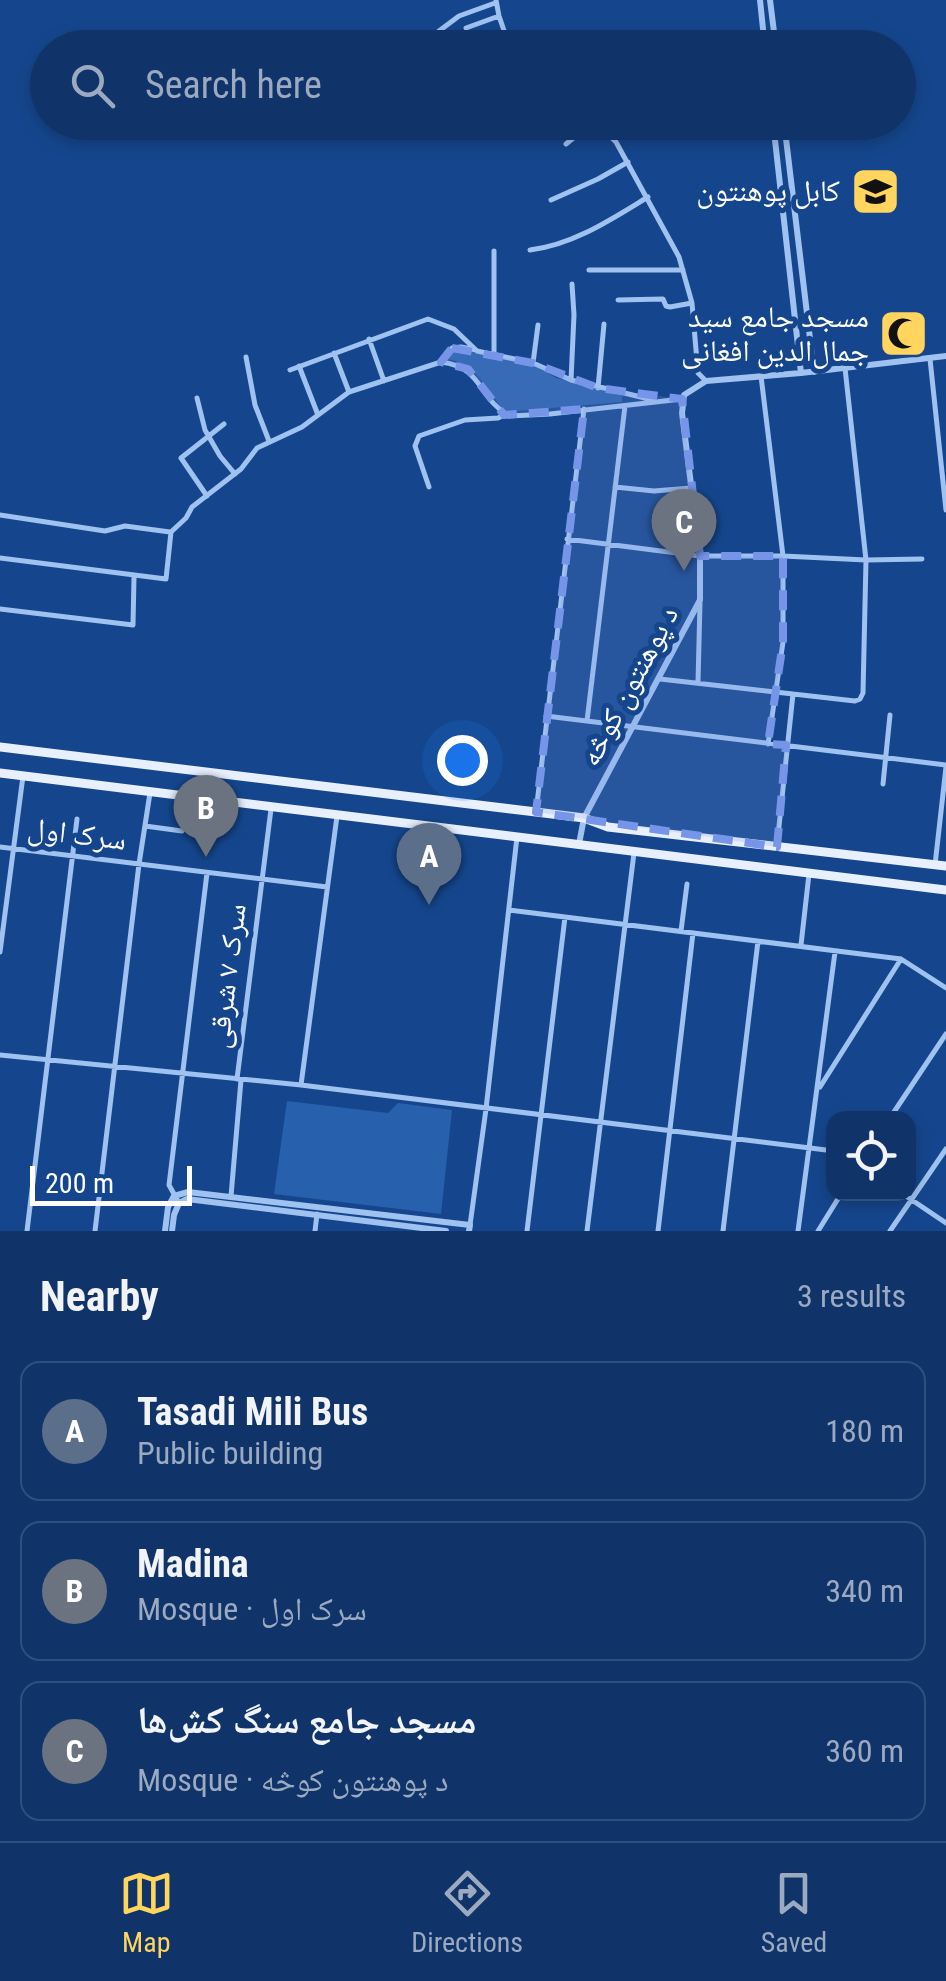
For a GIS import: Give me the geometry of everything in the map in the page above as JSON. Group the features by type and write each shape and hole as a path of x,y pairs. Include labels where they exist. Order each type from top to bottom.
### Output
{"main road":[{"path":"0,747 584,818 608,827 940,865"},
{"path":"0,774 946,890"},
{"path":"606,847 600,844 598,836 608,827"},
{"path":"906,885 910,862"}],"street":[{"path":"760,0 763,30"},
{"path":"770,0 774,30"},
{"path":"440,30 459,16 496,2 504,30"},
{"path":"466,28 499,16"},
{"path":"566,144 571,140"},
{"path":"614,140 679,257 692,303 698,373 706,381"},
{"path":"775,140 801,373"},
{"path":"786,140 814,372"},
{"path":"551,200 628,162"},
{"path":"778,169 790,168"},
{"path":"530,250 548,248 595,227 648,197"},
{"path":"494,250 494,353"},
{"path":"589,270 683,270"},
{"path":"570,380 572,284"},
{"path":"618,300 664,300 670,307 692,303"},
{"path":"290,370 428,319 454,329 476,350"},
{"path":"598,388 604,324"},
{"path":"533,363 538,325"},
{"path":"370,339 384,380"},
{"path":"441,362 452,348 494,353 533,363 570,380 660,402"},
{"path":"334,354 349,392"},
{"path":"429,487 415,446 419,436 465,420 660,402 682,399 706,381 946,356"},
{"path":"246,357 255,406 268,440"},
{"path":"930,358 946,510"},
{"path":"0,558 166,579 170,532 192,508 236,474 257,448 302,426 349,392 441,362 468,370 501,416"},
{"path":"299,366 318,416"},
{"path":"660,679 860,700 866,560 845,368"},
{"path":"761,376 784,556 783,642 768,744"},
{"path":"197,398 208,436 236,474"},
{"name":"د پوهنتون کوڅه","path":"579,844 584,818 700,600 700,556 682,399"},
{"path":"587,720 625,406"},
{"path":"536,812 584,409"},
{"path":"207,496 181,458 224,424"},
{"path":"614,486 654,491 692,488"},
{"path":"0,516 105,531 125,526 170,532"},
{"path":"567,540 700,556 922,559"},
{"path":"0,610 133,625 134,576"},
{"path":"698,683 700,600"},
{"path":"777,846 793,694"},
{"path":"883,784 890,715"},
{"path":"546,716 946,766 940,865"},
{"path":"0,952 23,776"},
{"path":"95,1231 150,791"},
{"name":"سرک ۷ شرقی","path":"231,1201 239,1080 271,806"},
{"path":"301,1085 337,815"},
{"path":"27,1231 77,820"},
{"path":"145,826 182,831"},
{"path":"176,1200 231,1201 466,1228 486,1109 517,836"},
{"name":"سرک‌ اول","path":"0,846 327,886"},
{"path":"587,1231 634,850"},
{"path":"169,1231 176,1200 169,1185 207,873"},
{"path":"800,947 810,874"},
{"path":"681,931 687,884"},
{"path":"509,910 902,959 946,988"},
{"path":"527,1231 565,917"},
{"path":"658,1231 693,933"},
{"path":"723,1231 758,941"},
{"path":"798,1231 836,952"},
{"path":"817,1092 902,959"},
{"path":"895,1111 946,1034"},
{"path":"0,1055 301,1085 826,1150"},
{"path":"916,1193 946,1149"},
{"path":"231,1201 446,1231"},
{"path":"818,1231 837,1201"},
{"path":"890,1231 911,1201"},
{"path":"915,1201 946,1223"},
{"path":"315,1231 317,1214"}],"highlighted area":[{"path":"452,348 533,363 598,388 682,399 700,556 783,556 783,642 768,744 786,745 777,847 536,812 584,409 504,415 468,369 441,362"}],"shaded area":[{"path":"455,349 529,362 556,378 622,394 622,402 505,412 472,371 445,359"},
{"path":"287,1101 388,1113 398,1103 452,1110 441,1214 274,1194"}],"place":[{"name":"کابل پوهنتون","path":"875,191"},
{"name":"مسجد جامع سید جمال‌الدین افغانی","path":"904,334"},
{"name":"مسجد جامع سنگ کش‌ها","path":"684,571"},
{"name":"Madina","path":"206,857"},
{"name":"Tasadi Mili Bus","path":"429,905"}]}
